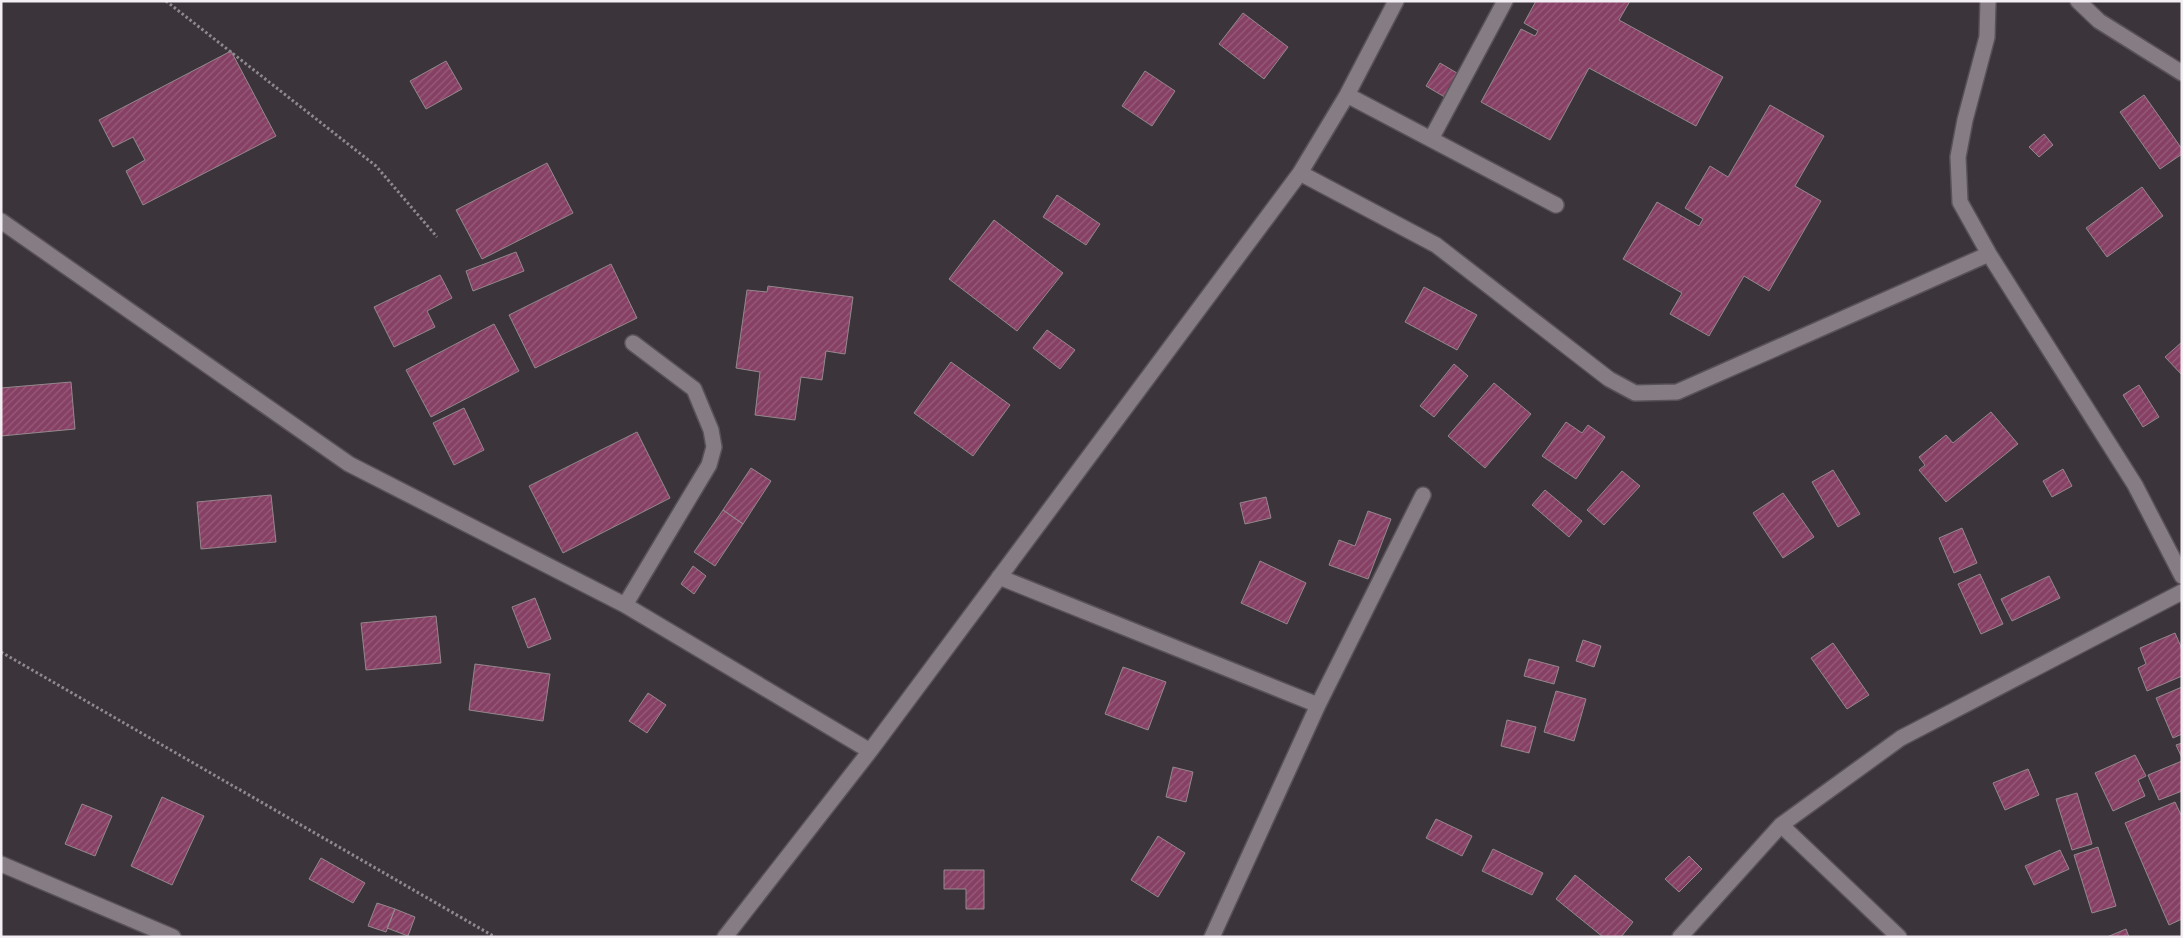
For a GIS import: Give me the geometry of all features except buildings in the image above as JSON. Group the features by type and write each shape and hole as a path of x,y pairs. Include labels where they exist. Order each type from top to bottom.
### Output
{"street":[{"path":"725,937 870,751 1300,173 1347,95 1396,1"},
{"path":"1431,139 1505,1"},
{"path":"1988,1 1987,38 1964,120 1958,158 1960,202 1989,254 2135,485 2182,576"},
{"path":"2078,1 2099,21 2182,73"},
{"path":"1347,95 1556,205"},
{"path":"1300,173 1436,245 1609,379 1636,393 1676,392 1989,254"},
{"path":"1,221 349,464 625,605 870,751"},
{"path":"625,605 709,465 714,447 711,430 694,389 633,343"},
{"path":"1212,937 1318,705 1423,495"},
{"path":"1000,577 1318,705"},
{"path":"1680,937 1781,825 1901,738 2182,592"},
{"path":"1781,825 1898,937"},
{"path":"1,864 173,937"}],"path":[{"path":"166,1 376,166 436,237"},
{"path":"1,652 495,937"}]}
